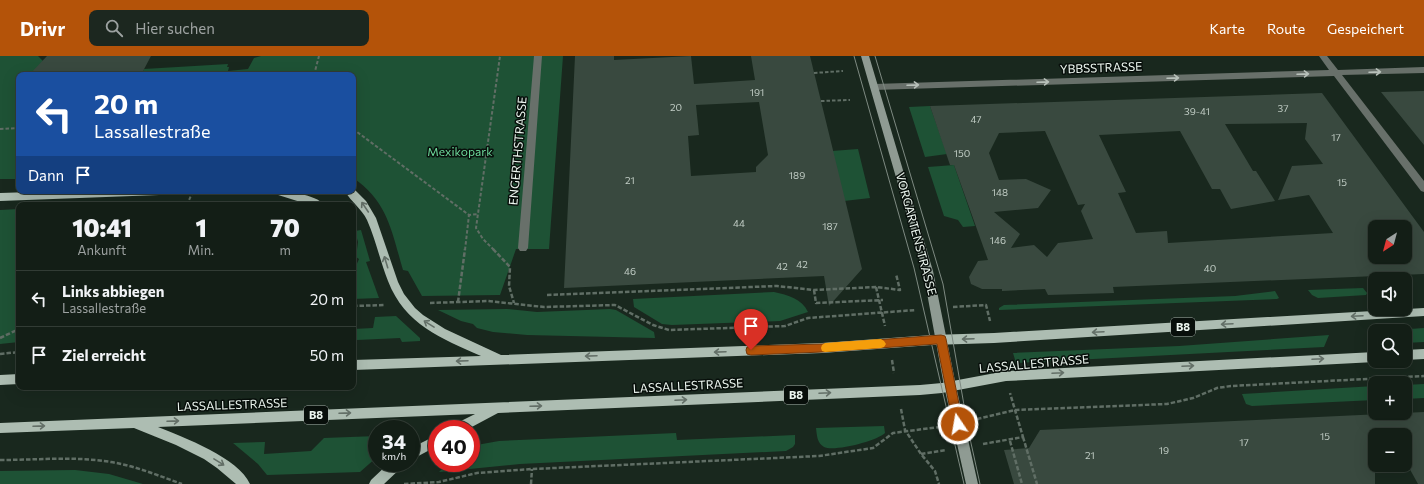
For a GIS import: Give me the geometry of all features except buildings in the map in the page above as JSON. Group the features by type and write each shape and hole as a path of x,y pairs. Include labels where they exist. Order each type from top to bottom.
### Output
{"main road":[{"path":"0,197 80,194"},
{"path":"290,194 305,198 313,202"},
{"path":"354,194 358,197 370,214 375,225 391,279 400,297 412,312 440,330 501,360"},
{"name":"B8","path":"356,365 822,348 941,339 994,338 1424,312"},
{"path":"1412,355 1424,354"},
{"name":"LASSALLESTRASSE","path":"0,428 920,390 1006,376 1368,357"},
{"path":"0,380 16,379"},
{"path":"474,420 498,407"},
{"path":"134,422 190,446 222,464 237,475 244,484"},
{"path":"375,484 387,472"}],"street":[{"name":"ENGERTHSTRASSE","path":"523,248 538,56"},
{"name":"VORGARTENSTRASSE","path":"865,56 928,271 950,386 972,484"},
{"path":"1324,56 1424,188"},
{"name":"YBBSSTRASSE","path":"874,87 1424,70"}],"path":[{"path":"315,72 319,56"},
{"path":"500,56 476,228 479,234 510,267 509,286 514,303"},
{"path":"814,73 843,71"},
{"path":"821,102 850,100"},
{"path":"0,129 16,128"},
{"path":"356,130 469,215 478,214"},
{"path":"469,215 458,302 488,301 544,307 615,304 661,328 681,330 785,326 797,324 808,318 882,313 876,287"},
{"path":"547,295 777,286 814,290 876,287 900,290 896,274"},
{"path":"814,290 816,303 883,300"},
{"path":"0,338 16,330"},
{"path":"0,354 16,352"},
{"path":"400,484 438,483 477,473 532,469 819,456 874,448 893,433 905,430 958,424 1015,410 1167,404 1193,398 1217,388 1231,386 1424,376"},
{"path":"1015,410 1020,425"},
{"path":"905,430 921,454 935,471 939,484"},
{"path":"1023,437 1037,484"},
{"path":"1010,441 1022,484"},
{"path":"0,460 77,459 103,461 134,467 182,484"},
{"path":"531,484 532,469"}],"green space":[{"path":"0,56 38,56 44,62 32,72 16,72 16,179 0,179"},
{"name":"Mexikopark","path":"261,56 563,56 549,249 516,249 500,295 422,296 408,271 403,270 392,231 381,207 365,187 356,180 356,72 142,72 144,69 228,64 228,71 248,69 254,58"},
{"path":"930,106 947,154 925,157 909,107"},
{"path":"858,149 870,198 844,201 832,151"},
{"path":"954,165 975,226 963,227 958,220 944,216 928,167"},
{"path":"257,201 265,202 193,202"},
{"path":"16,209 16,342 0,344 0,210"},
{"path":"361,230 370,261 366,262 379,298 356,299 356,266 359,259 356,257 358,242 356,231"},
{"path":"1363,288 1367,293 1366,295 1318,298 1312,295 1308,290"},
{"path":"1275,291 1279,298 1277,299 999,310 999,308 1004,305 1235,296"},
{"path":"774,292 789,296 798,301 808,312 780,321 672,325 662,324 634,307 633,299"},
{"path":"507,309 537,312 616,310 654,332 655,338 527,335 493,332 477,328 473,324 461,321 438,310"},
{"path":"396,316 420,338 420,341 402,342 400,338 356,341 356,329 373,328 375,317"},
{"path":"1424,328 1424,342 1412,343 1412,329"},
{"path":"1329,335 1324,347 1016,363 1013,353 1179,346"},
{"path":"1424,384 1424,398 1412,399 1412,385"},
{"path":"1368,386 1368,400 1252,406 1246,404 1242,394"},
{"path":"884,426 885,433 874,439 855,445 837,448 824,447 818,439 816,428"},
{"path":"676,433 677,440 795,435 795,444 786,451 520,464 480,468 480,444 499,441"},
{"path":"368,436 368,465 360,472 267,475 258,464 233,443 265,442 264,454 311,451 324,438"},
{"path":"75,470 109,474 143,484 0,484 0,471"}],"tram line":[{"path":"854,56 914,268 964,484"},
{"path":"875,56 943,284 969,434 980,484"}],"slow traffic":[{"path":"825,348 881,344"}],"route":[{"path":"751,350 822,348 941,339 958,424"}]}
